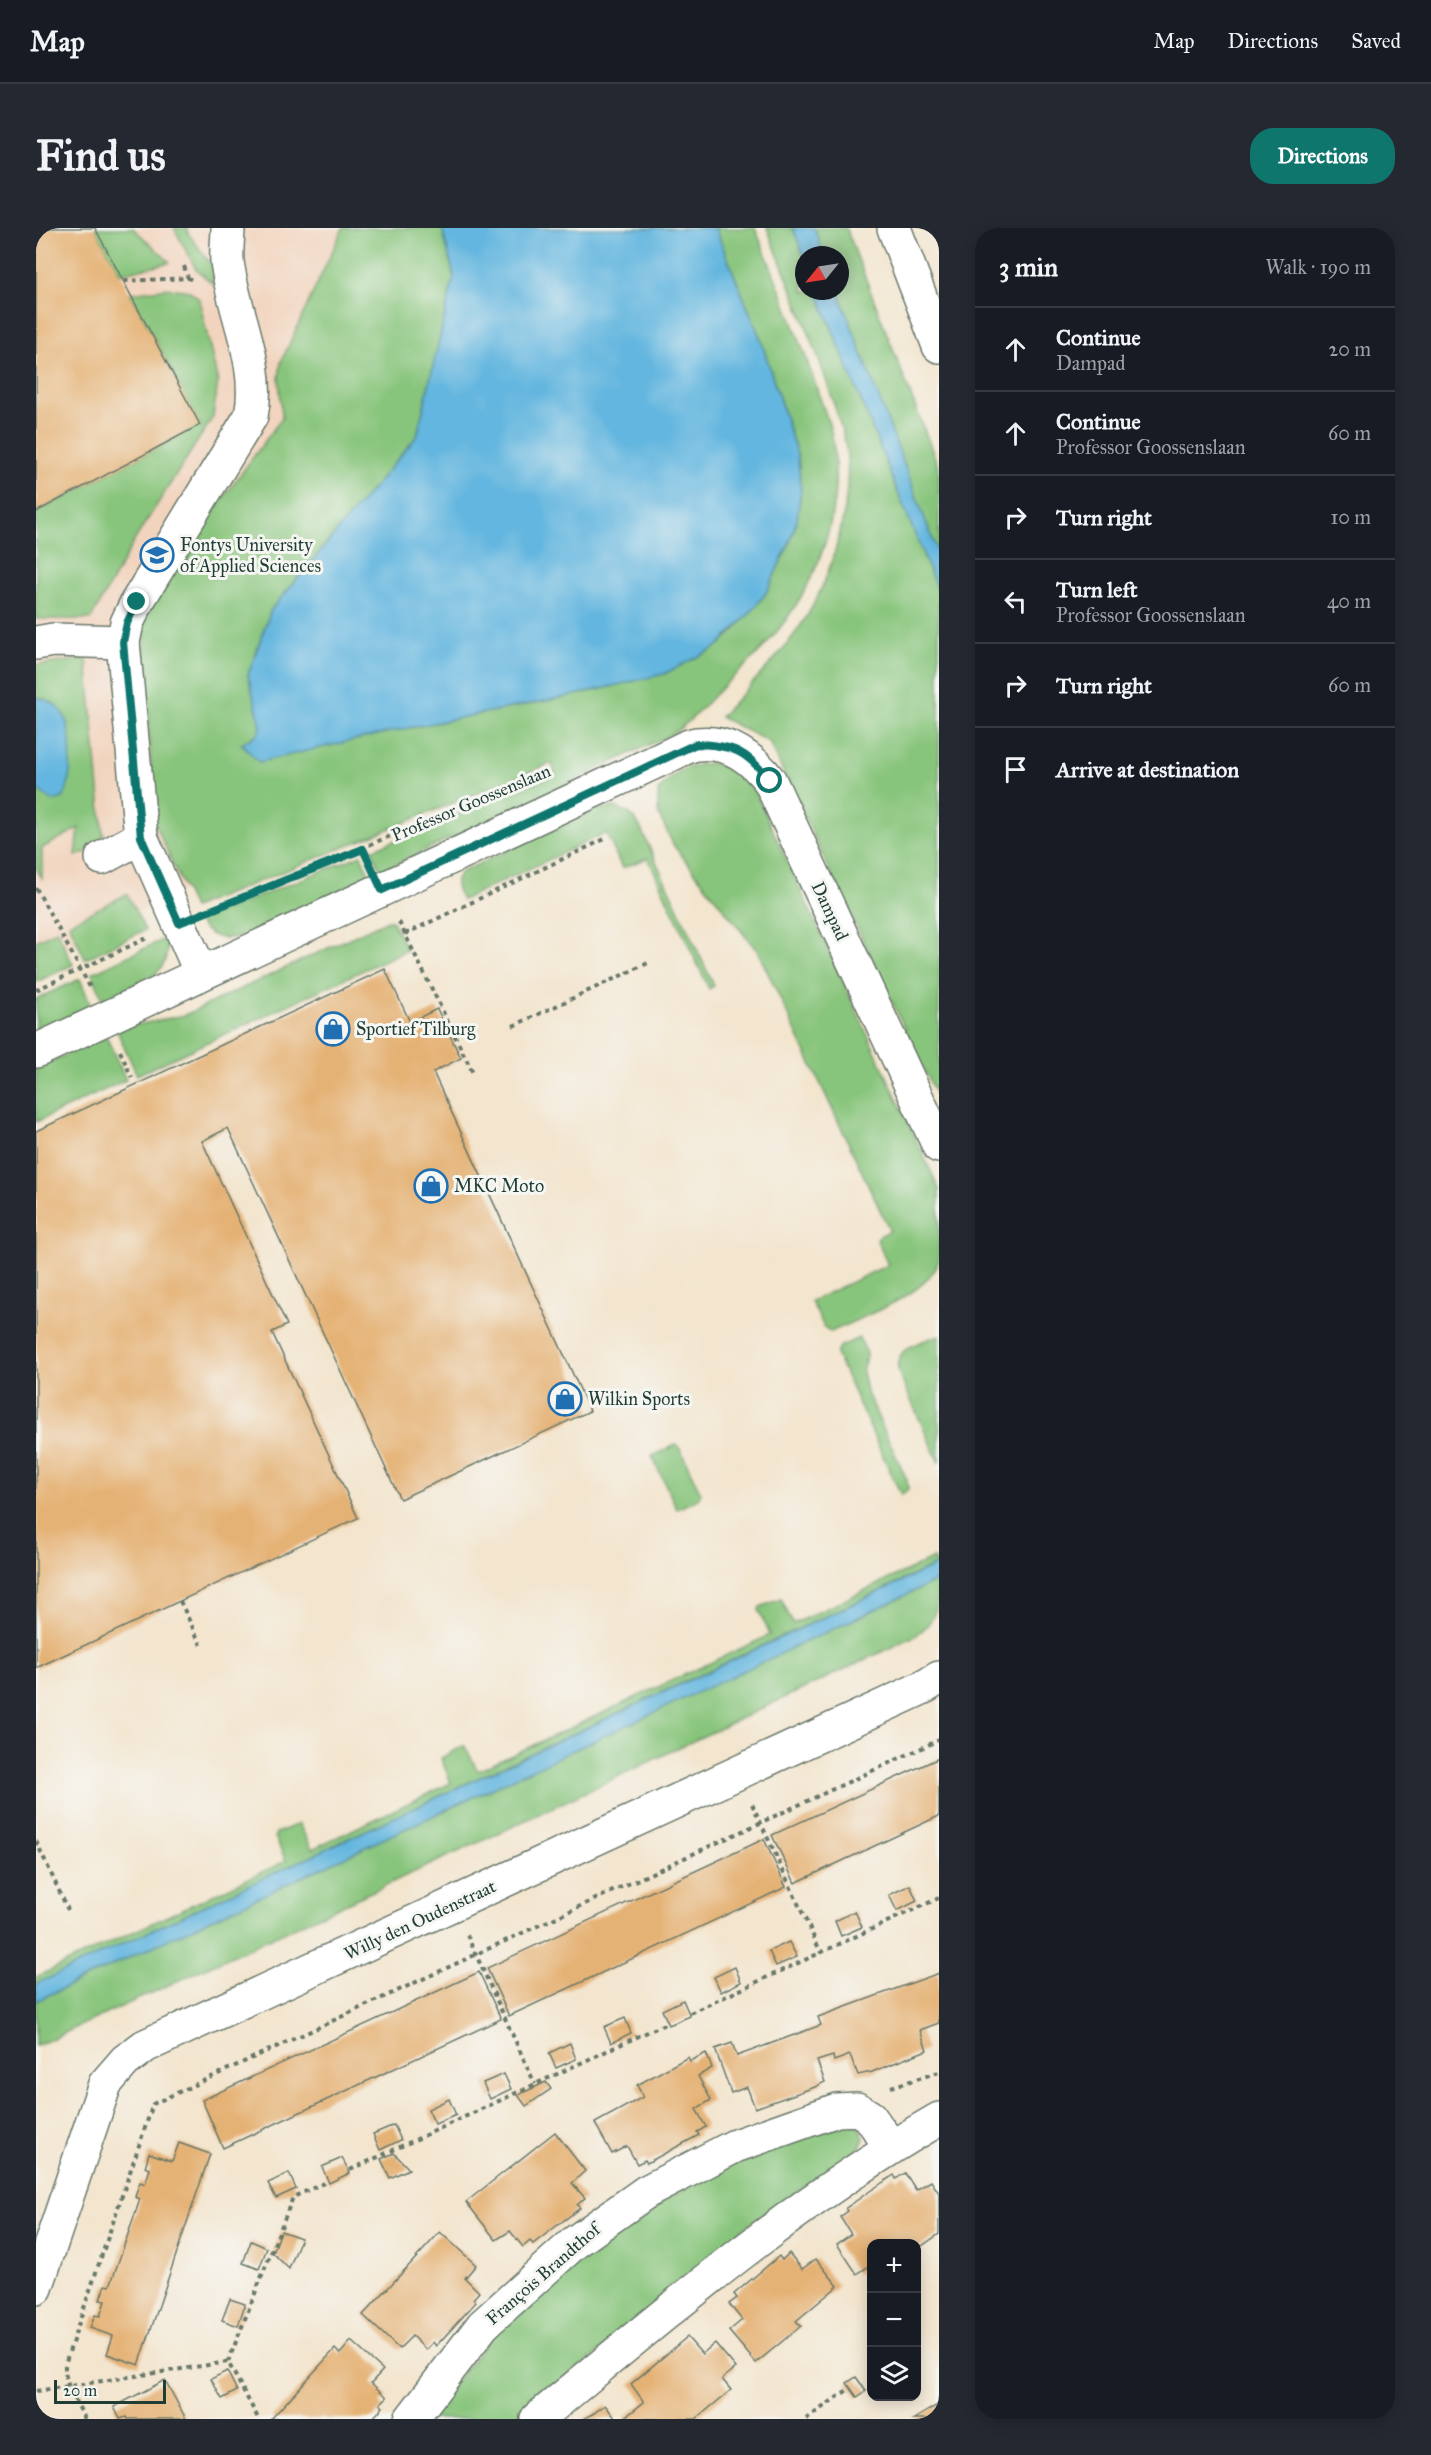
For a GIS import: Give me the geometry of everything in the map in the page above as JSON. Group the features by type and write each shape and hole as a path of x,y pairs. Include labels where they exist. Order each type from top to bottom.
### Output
{"main road":[{"path":"207,228 227,260"},
{"path":"201,973 141,837 123,642 127,623 137,602 251,416 252,377 227,260 228,228"},
{"path":"894,228 939,346"},
{"path":"36,643 52,640 123,642"},
{"name":"Dampad","path":"670,755 696,744 721,744 743,754 758,765 770,781 939,1146"},
{"name":"Professor Goossenslaan","path":"36,1051 670,755"},
{"path":"102,858 141,837"},
{"name":"Willy den Oudenstraat","path":"36,2288 105,2084 125,2061 145,2046 924,1687 939,1678"},
{"path":"857,2109 870,2117 891,2147"},
{"name":"François Brandthof","path":"411,2419 483,2325 574,2243 645,2192 735,2145 837,2110 857,2109"},
{"path":"537,2419 753,2243 832,2186 939,2119"}],"path":[{"path":"184,266 188,278"},
{"name":"Professor Goossenslaan","path":"36,990 179,923 517,784"},
{"path":"405,934 607,838"},
{"path":"36,888 82,969 132,1078"},
{"path":"382,890 458,1047 473,1073"},
{"path":"513,1026 648,963"},
{"path":"180,1601 201,1645"},
{"path":"85,2419 68,2386 65,2364 153,2104 939,1740"},
{"path":"738,1773 821,1953"},
{"path":"36,1841 68,1910"},
{"path":"690,2013 939,1898"},
{"path":"453,1905 536,2084"},
{"path":"350,2170 667,2023"},
{"path":"857,2109 865,2096 939,2072"},
{"path":"258,2418 228,2362 293,2197 324,2183"},
{"path":"36,2391 228,2362"},
{"path":"806,2419 849,2389"}],"shaded area":[{"name":"Fontys University of Applied Sciences","path":"36,228 356,228 200,882 36,963"}],"green space":[{"path":"95,228 133,228 170,262 120,274"},
{"path":"174,228 187,228 188,233 212,266 213,284 196,269"},
{"path":"343,228 442,228 454,276 417,436 271,610 248,675 261,725 258,733 242,744 399,730 575,695 664,674 717,647 734,631 766,593 790,542 797,520 801,489 798,458 761,340 715,228 755,228 810,368 833,441 835,476 833,509 826,541 799,601 780,628 695,715 670,735 381,871 372,850 555,774 552,763 193,908 154,822 143,619 201,528 282,418 279,378 281,362"},
{"path":"767,228 793,228 800,246 795,246 795,298"},
{"path":"814,228 846,228 939,468 939,556 841,300 849,300 849,246 821,246"},
{"path":"169,288 190,291 199,299 218,382 213,417 137,536 91,619 36,619 36,512 200,425 130,293"},
{"path":"796,300 821,300 939,594 939,1101 769,742 720,717 783,650 801,625 822,587 837,544 846,498 847,456 839,419"},
{"path":"87,659 104,844 76,856 79,828 42,848 42,878 36,868 36,665"},
{"path":"710,763 737,773 756,794 939,1189 939,1258 934,1271 923,1283 894,1303 831,1332 824,1327 811,1301 888,1265 877,1240 879,1236 890,1231 758,952 674,846 658,813 658,791 670,778 686,768"},
{"path":"614,807 629,813 639,825 714,986 709,989 648,858 622,868 606,833 462,900 459,895 456,879 461,872 598,809"},
{"path":"361,855 370,876 242,936 223,938 217,936 207,931 198,921"},
{"path":"127,894 145,930 85,959 69,923"},
{"path":"392,920 407,950 137,1075 117,1031 126,1027 185,1015"},
{"path":"57,930 73,965 36,982 36,941"},
{"path":"166,938 166,958 156,974 103,1000 92,973"},
{"path":"80,979 91,1006 36,1031 36,999"},
{"path":"106,1036 126,1080 36,1122 36,1069"},
{"path":"939,1335 939,1463 898,1367 902,1353 908,1348"},
{"path":"859,1338 867,1353 862,1372 866,1391 907,1480 908,1489 901,1495 836,1354 839,1347"},
{"path":"676,1445 701,1494 698,1499 677,1509 652,1456"},
{"path":"934,1558 937,1564 36,1984 36,1977 286,1861 275,1837 276,1833 299,1824 312,1849 451,1783 441,1758 463,1746 478,1771 770,1635 759,1611 760,1607 781,1599 793,1624"},
{"path":"938,1580 935,1613 928,1625 915,1636 486,1839 36,2046 36,2001"},
{"path":"841,2120 859,2126 864,2138 860,2148 744,2228 616,2339 515,2419 426,2419 492,2335 611,2231 738,2157"}],"water":[{"path":"442,228 715,228 761,340 798,458 801,489 797,520 790,542 766,593 752,611 717,647 664,674 259,762 242,744 258,733 261,726 248,675 271,610 417,436 454,276"},
{"path":"793,228 814,228 821,246 800,246"},
{"path":"821,300 841,300 939,556 939,594"},
{"path":"36,697 58,707 69,732 69,780 63,798 52,801 36,788"},
{"path":"939,1564 938,1580 36,2001 36,1984"}],"building":[{"path":"36,228 95,228 200,425 36,512"},
{"path":"385,969 410,1022 437,1009 461,1058 433,1072 590,1411 400,1499 228,1128 202,1141 287,1325 272,1332 358,1518 36,1668 36,1131"},
{"path":"939,1758 939,1816 795,1883 772,1835"},
{"path":"764,1839 786,1887 509,2016 487,1968"},
{"path":"910,1885 917,1901 897,1911 889,1895"},
{"path":"855,1911 862,1927 841,1936 835,1921"},
{"path":"789,1942 797,1957 776,1966 769,1951"},
{"path":"735,1967 741,1982 721,1992 714,1977"},
{"path":"479,1972 501,2019 223,2148 202,2100"},
{"path":"939,1973 939,2023 920,2030 927,2050 872,2072 858,2075 850,2055 834,2061 833,2056 817,2061 825,2082 755,2108 747,2087 731,2093 715,2049 732,2043 737,2056 821,2025 818,2017"},
{"path":"683,2000 690,2016 669,2025 662,2010"},
{"path":"625,2018 631,2033 611,2043 604,2027"},
{"path":"570,2043 576,2059 556,2068 549,2053"},
{"path":"706,2053 712,2068 698,2076 711,2100 696,2109 706,2127 697,2132 699,2135 647,2163 645,2160 637,2164 627,2146 612,2154 595,2123 643,2097 637,2085 688,2057 690,2061"},
{"path":"504,2074 511,2089 490,2099 483,2083"},
{"path":"546,2082 551,2089 526,2106 518,2095"},
{"path":"449,2099 456,2115 435,2124 428,2109"},
{"path":"394,2125 401,2140 380,2150 373,2134"},
{"path":"555,2132 585,2171 572,2183 585,2198 577,2205 580,2208 533,2244 530,2241 523,2247 510,2231 496,2240 466,2202"},
{"path":"179,2143 210,2154 139,2365 107,2354 113,2336 90,2328 95,2315 100,2316 105,2301 100,2300 105,2285 110,2286 135,2214 140,2199 135,2197 140,2182 145,2184 150,2169 145,2167 149,2153 172,2161"},
{"path":"394,2153 409,2169 390,2178 381,2159"},
{"path":"342,2158 350,2173 329,2183 322,2167"},
{"path":"289,2173 296,2189 276,2198 268,2183"},
{"path":"905,2173 916,2190 931,2181 939,2193 939,2234 921,2247 921,2239 867,2239 867,2267 857,2274 837,2244 851,2234 840,2217 848,2211 846,2208 870,2191 894,2175 896,2179"},
{"path":"281,2231 301,2238 289,2269 273,2253"},
{"path":"440,2232 476,2265 465,2278 479,2292 473,2299 476,2302 436,2346 433,2342 426,2350 412,2336 399,2349 363,2315"},
{"path":"251,2241 267,2248 259,2269 243,2263"},
{"path":"789,2253 802,2269 816,2259 838,2286 796,2321 801,2326 756,2363 729,2331 742,2320 729,2304 737,2298 734,2294 779,2256 782,2260"},
{"path":"230,2299 245,2304 238,2326 222,2320"},
{"path":"687,2337 702,2354 715,2343 736,2368 722,2379 731,2390 696,2419 623,2419 644,2402 631,2384"},
{"path":"351,2341 383,2370 371,2383 387,2397 380,2404 383,2407 372,2419 271,2419 335,2349 340,2354"},
{"path":"227,2371 237,2391 222,2399 211,2379"},
{"path":"856,2377 866,2391 857,2397 847,2383"},
{"path":"165,2380 186,2419 127,2419 126,2417 120,2419 114,2407"},
{"path":"939,2404 939,2419 914,2419"},
{"path":"605,2405 616,2419 583,2419 594,2413"}],"place":[{"name":"Fontys University of Applied Sciences","path":"157,555"},
{"name":"Sportief Tilburg","path":"333,1029"},
{"name":"MKC Moto","path":"431,1186"},
{"name":"Wilkin Sports","path":"565,1399"}],"route":[{"path":"137,602 127,623 123,642 141,837 179,923 363,849 382,890 696,744 721,744 743,754 758,765 770,781"}]}
